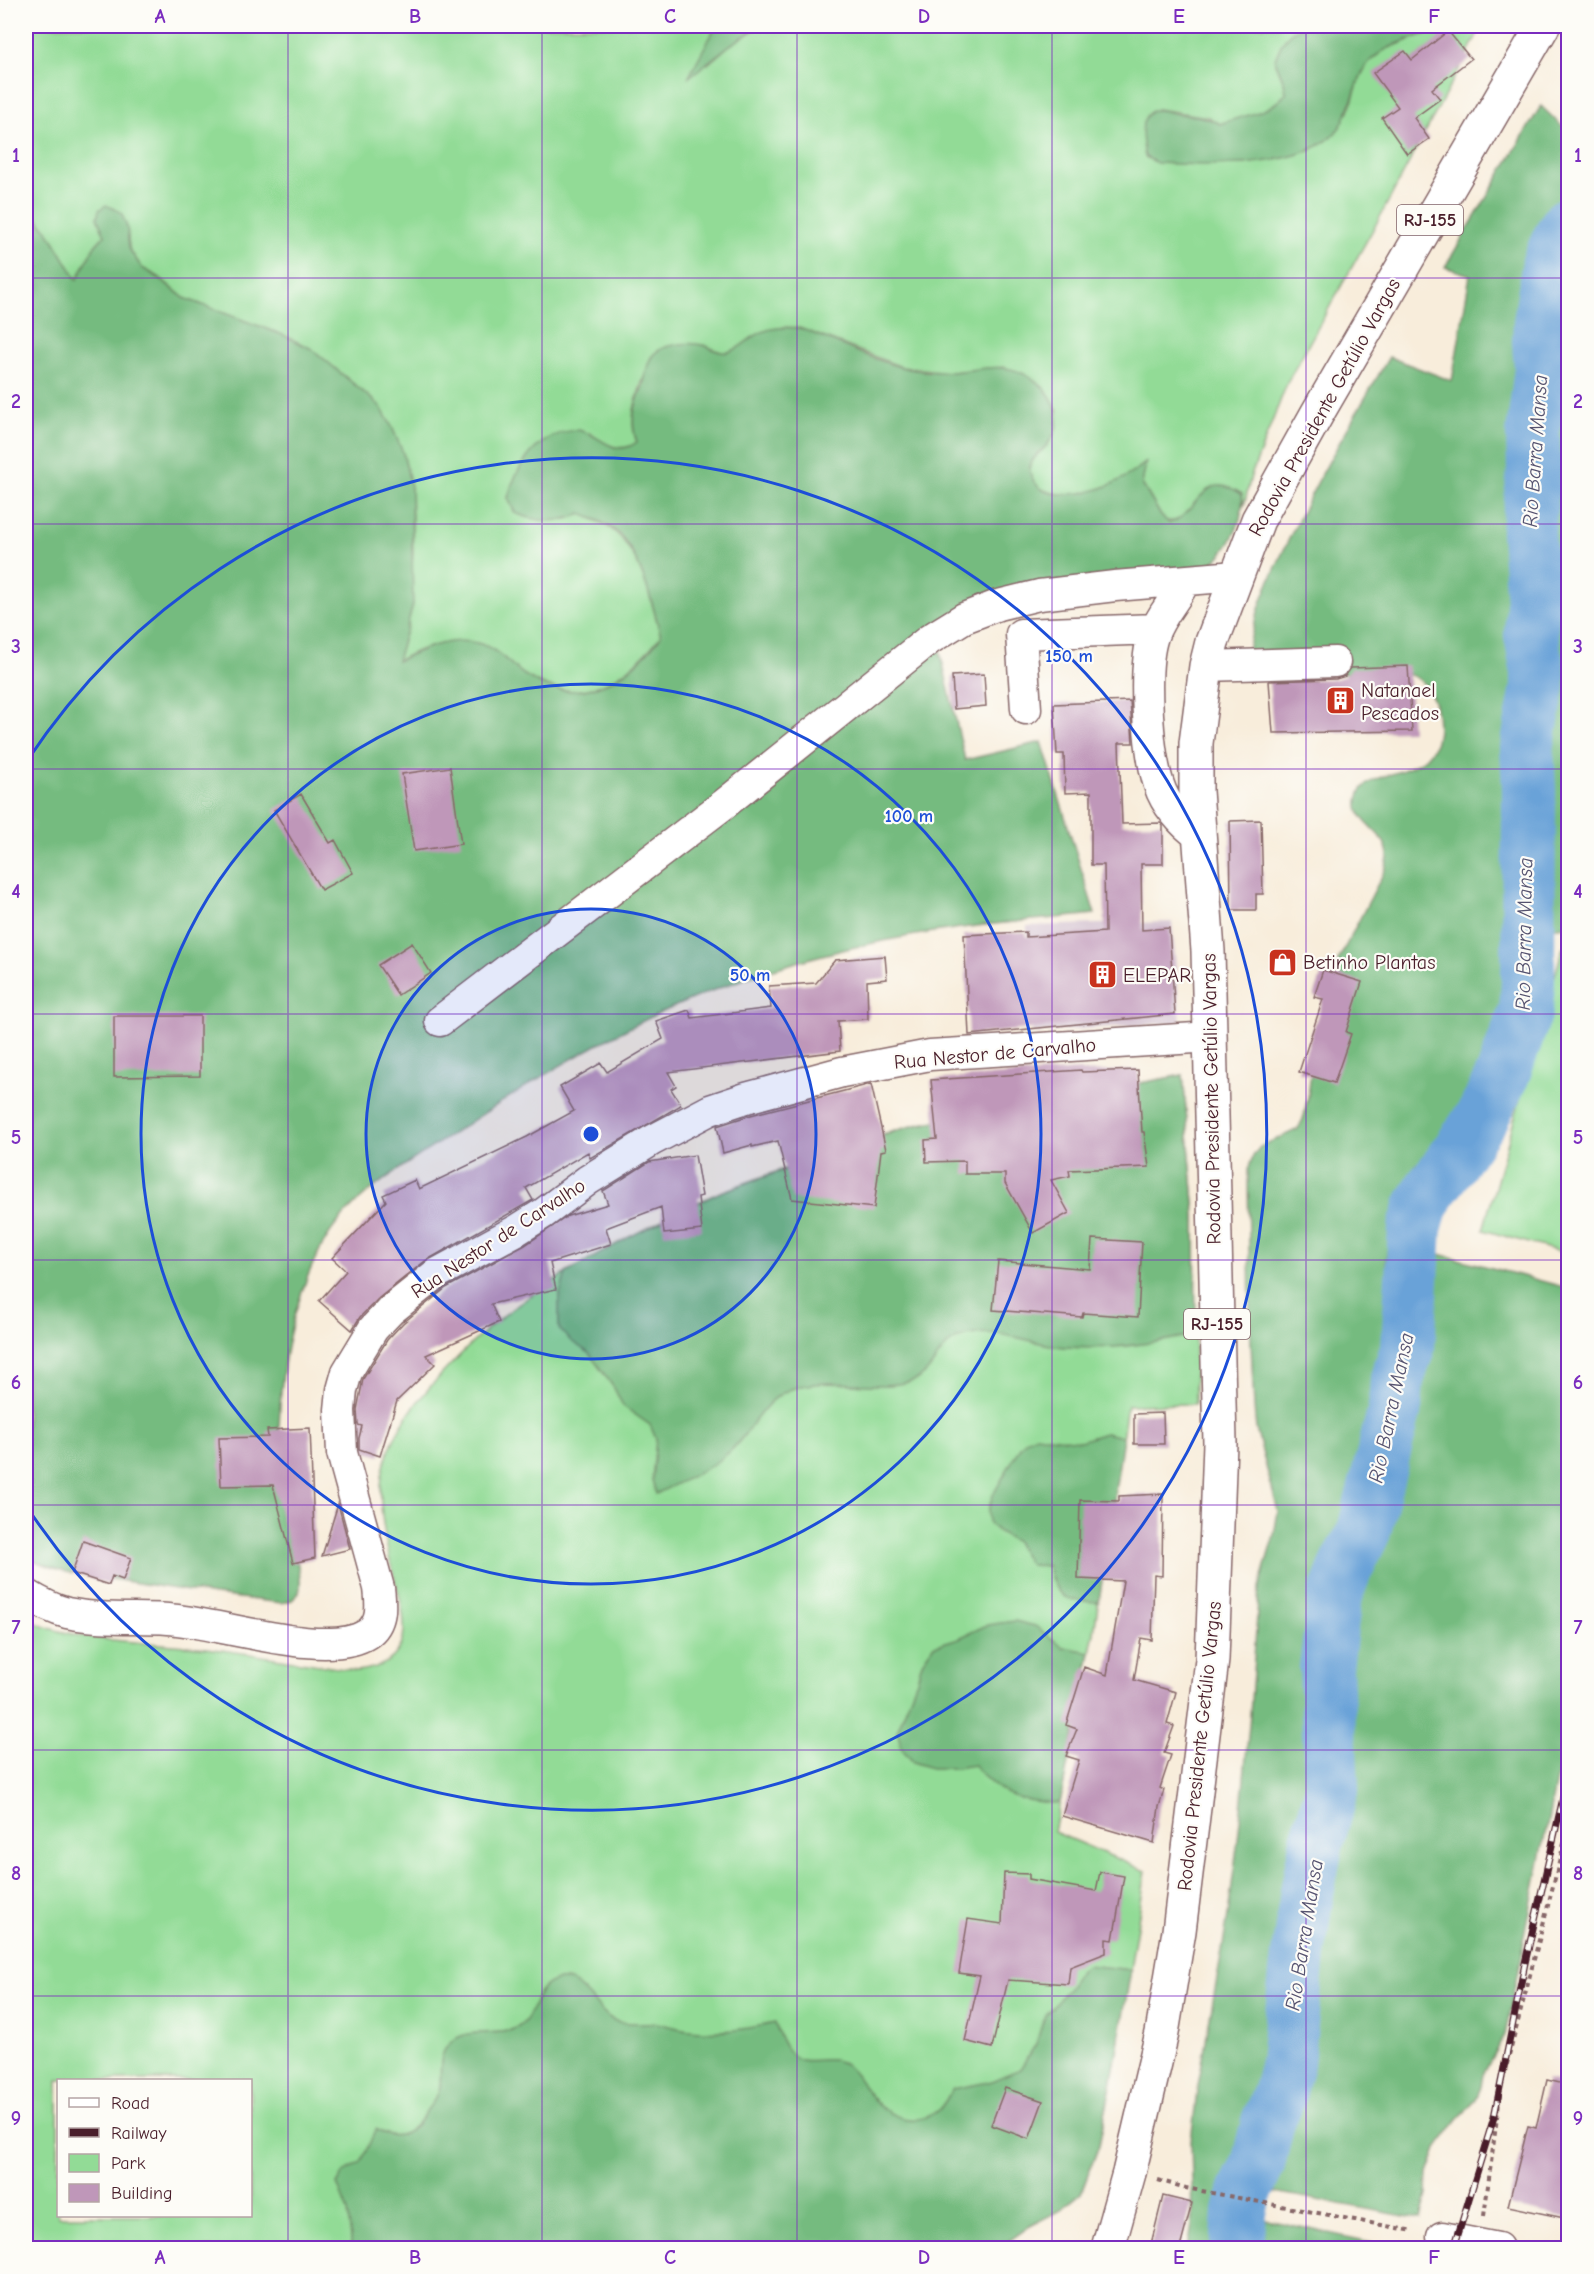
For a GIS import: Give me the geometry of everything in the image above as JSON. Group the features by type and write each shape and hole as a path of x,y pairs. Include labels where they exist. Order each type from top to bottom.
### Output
{"main road":[{"name":"Rodovia Presidente Getúlio Vargas","path":"1108,2248 1129,2173 1161,2033 1179,1931 1212,1660 1220,1443 1211,1037 1208,951 1198,835 1196,743 1206,666 1236,576 1258,520 1317,414 1543,26"}],"street":[{"path":"440,1021 723,805 930,639 964,618 998,605 1039,595 1236,576"},
{"path":"1185,581 1159,620 1156,629 1149,654 1148,706 1152,757 1159,787 1185,824 1198,835"},
{"path":"1026,709 1021,634 1156,629"},
{"path":"1206,666 1335,662"},
{"name":"Rua Nestor de Carvalho","path":"26,1594 52,1608 82,1615 190,1621 307,1643 328,1644 356,1639 374,1628 379,1619 381,1607 379,1588 342,1453 340,1410 342,1390 347,1372 373,1329 391,1310 436,1274 517,1230 596,1174 651,1140 710,1110 746,1098 842,1072 930,1055 1211,1037"},
{"path":"1442,2238 1486,2247"}],"path":[{"path":"1486,2247 1501,2087 1569,1828"},
{"path":"1186,2188 1405,2229"}],"shaded area":[{"name":"ELEPAR","path":"1172,922 1181,1022 1032,1033 1027,926"}],"green space":[{"path":"26,26 716,26 712,34 708,64 730,45 760,26 1318,26 1295,31 1281,46 1275,61 1286,93 1280,100 1264,110 1220,124 1208,117 1157,109 1181,164 1246,164 1310,151 1349,112 1359,80 1368,63 1384,50 1445,26 1482,26 1380,217 1288,381 1251,476 1244,506 1242,494 1189,509 1178,521 1167,521 1161,516 1142,484 1145,463 1121,480 1093,492 1063,494 1043,489 1030,477 1030,467 1054,433 1058,410 1005,367 950,372 902,367 799,328 783,327 739,349 724,353 703,345 651,357 634,410 633,421 637,442 625,447 613,446 590,433 528,457 512,484 508,498 515,513 567,519 581,514 612,530 621,538 636,560 650,598 661,636 647,652 617,677 601,685 583,690 565,691 546,686 526,676 497,652 476,643 431,647 418,650 396,661 408,625 413,553 411,487 403,453 380,406 308,348 283,335 184,298 159,277 142,268 129,249 127,227 105,235 94,247 77,281 51,236 26,203"},
{"path":"716,26 760,26 730,45 688,78"},
{"path":"1307,26 1445,26 1396,44 1370,61 1362,73 1340,127 1325,141 1306,152 1282,159 1228,165 1157,163 1145,157 1143,123 1150,113 1156,110 1205,118 1220,124 1264,110 1280,100 1286,93 1275,60 1277,54 1282,42 1294,30"},
{"path":"1541,106 1568,132 1568,215 1551,232 1545,243 1538,267 1533,304 1519,515 1516,607 1518,661 1522,686 1518,739 1511,973 1506,1011 1477,1098 1458,1128 1416,1165 1390,1237 1386,1259 1394,1344 1391,1373 1376,1450 1350,1527 1327,1570 1324,1586 1315,1672 1321,1795 1307,1821 1297,1862 1269,2075 1249,2156 1231,2206 1230,2248 1188,2248 1193,2217 1191,2141 1197,2091 1227,1922 1238,1840 1259,1587 1274,1535 1278,1511 1256,1429 1254,1407 1250,1322 1248,1170 1253,1156 1260,1147 1298,1129 1303,1119 1313,1056 1331,982 1338,961 1385,870 1388,856 1386,847 1359,812 1360,793 1366,785 1376,779 1416,765 1427,756 1435,744 1438,727 1430,692 1419,680 1404,673 1387,671 1242,679 1255,622 1274,572 1324,470 1389,357 1452,381 1470,275 1445,267"},
{"path":"26,203 51,236 77,280 94,247 105,235 97,218 99,210 106,205 121,212 127,227 129,249 142,268 184,298 283,335 312,349 380,406 403,453 411,487 413,605 397,661 436,645 467,641 484,645 526,676 546,686 565,690 583,690 618,677 648,652 661,636 640,568 627,543 619,534 582,514 548,521 524,516 515,513 508,498 521,466 535,449 554,436 578,430 614,447 628,447 637,442 633,427 634,413 649,361 661,349 676,344 700,344 719,352 725,352 736,349 751,338 771,329 799,328 875,359 907,368 945,372 987,368 1013,370 1022,373 1041,386 1049,394 1057,413 1054,434 1030,466 1033,480 1043,490 1075,494 1097,490 1127,476 1146,463 1142,484 1161,516 1169,523 1179,518 1209,489 1218,486 1228,487 1242,494 1241,514 1235,533 1224,551 1210,565 1005,610 939,647 965,760 1042,742 1095,914 978,926 889,940 781,967 711,991 621,1032 513,1095 393,1173 362,1198 335,1226 319,1251 303,1289 292,1323 282,1378 279,1434 281,1490 284,1516 298,1565 300,1584 299,1593 292,1600 282,1603 66,1572 26,1558"},
{"path":"1568,274 1568,926 1545,928 1540,755 1545,682 1539,536 1546,478 1555,330 1561,292"},
{"path":"1563,947 1568,949 1568,1254 1483,1230"},
{"path":"1183,1075 1195,1215 1195,1404 1127,1405 1094,1632 1054,1832 1146,1871 1112,2080 1099,2145 1081,2193 1059,2211 1030,2226 999,2248 26,2248 26,1618 66,1633 89,1637 206,1648 356,1671 379,1666 394,1657 401,1644 404,1629 403,1611 389,1557 382,1517 381,1486 387,1457 404,1422 427,1390 483,1333 513,1308 562,1276 642,1230 705,1199 760,1177 887,1133 919,1124"},
{"path":"1183,1075 1195,1215 1196,1334 1164,1341 1098,1348 1053,1346 1006,1335 982,1333 970,1335 949,1344 927,1371 912,1381 884,1385 824,1383 794,1388 783,1393 765,1408 727,1454 702,1471 656,1494 652,1480 656,1439 650,1425 623,1406 614,1388 589,1353 571,1341 559,1329 559,1297 566,1273 627,1238 718,1193 908,1127"},
{"path":"1428,1251 1568,1288 1568,1707 1562,1750 1505,2035 1483,2074 1475,2101 1457,2120 1437,2148 1428,2174 1427,2195 1421,2219 1263,2190 1280,2151 1296,2099 1330,1875 1346,1800 1353,1742 1348,1624 1350,1595 1377,1543 1419,1340"},
{"path":"1105,1433 1123,1437 1099,1602 1070,1599 1059,1592 1055,1586 1048,1566 1030,1565 1016,1542 997,1531 989,1523 988,1510 993,1495 1026,1440 1036,1435 1080,1441"},
{"path":"1015,1621 1035,1626 1063,1647 1090,1652 1060,1803 1012,1796 992,1784 974,1765 931,1768 913,1762 902,1749 897,1731 922,1662 933,1646 959,1638 987,1625"},
{"path":"1087,1965 1131,1970 1099,2145 1081,2193 1059,2211 1030,2226 999,2248 352,2248 348,2212 337,2184 343,2174 361,2162 376,2129 384,2133 399,2135 417,2124 438,2094 441,2061 449,2044 464,2035 501,2032 518,2027 528,2017 541,1991 552,1982 570,1981 586,1993 606,2015 622,2022 663,2024 700,2031 743,2029 775,2023 784,2045 793,2056 804,2060 832,2060 846,2065 883,2108 900,2117 918,2119 939,2109 953,2089 989,2082 1020,2069 1036,2044 1045,2015 1067,1990 1081,1969"},
{"path":"1250,2216 1380,2244 1378,2248 1249,2248"}],"building":[{"path":"1448,31 1471,59 1432,89 1440,99 1414,118 1429,139 1407,154 1382,118 1398,107 1373,73 1405,51 1412,60"},
{"name":"Natanael Pescados","path":"1408,666 1412,731 1273,733 1269,681 1336,679 1345,676 1351,668"},
{"path":"984,674 986,706 954,709 952,676"},
{"path":"1130,701 1133,743 1119,743 1122,824 1161,823 1163,826 1163,864 1141,864 1142,930 1169,928 1175,1014 969,1035 964,935 1026,932 1026,937 1105,932 1104,865 1091,865 1091,792 1065,793 1064,754 1057,754 1054,704"},
{"path":"450,767 461,844 414,851 402,774"},
{"path":"301,794 330,843 335,840 353,873 321,890 274,810"},
{"path":"1261,820 1263,894 1256,894 1256,910 1231,910 1230,821"},
{"path":"412,943 431,973 398,995 378,965"},
{"path":"885,956 887,979 867,981 868,1019 838,1021 840,1051 668,1072 676,1086 671,1089 681,1105 590,1158 588,1152 526,1188 533,1200 425,1261 379,1298 360,1317 352,1330 319,1301 346,1271 332,1258 386,1201 383,1195 415,1180 419,1189 527,1137 574,1111 560,1087 601,1063 607,1072 663,1039 656,1021 689,1010 692,1018 771,1008 769,986 816,983 835,960"},
{"path":"1323,970 1362,982 1346,1032 1351,1034 1334,1083 1299,1072 1323,999 1314,997"},
{"path":"114,1016 200,1016 200,1076 114,1077"},
{"path":"1081,1070 1082,1072 1138,1070 1142,1132 1144,1132 1149,1167 1069,1170 1070,1176 1051,1180 1069,1213 1033,1233 1005,1183 1005,1174 965,1174 965,1161 926,1162 925,1140 937,1139 931,1080"},
{"path":"871,1084 886,1150 881,1151 874,1208 792,1199 778,1141 723,1153 717,1126"},
{"path":"695,1155 702,1196 698,1197 702,1230 664,1234 661,1207 606,1228 611,1244 550,1263 556,1289 491,1304 499,1322 426,1355 435,1364 397,1401 380,1456 359,1449 362,1426 358,1425 357,1410 363,1379 387,1340 403,1323 446,1288 525,1245 568,1216 608,1204 603,1191 649,1162"},
{"path":"1092,1239 1142,1242 1138,1317 1083,1313 1082,1317 993,1310 998,1261 1090,1269"},
{"path":"1163,1413 1164,1444 1134,1444 1134,1414"},
{"path":"310,1428 315,1558 293,1563 273,1485 221,1486 219,1438 268,1437 267,1430"},
{"path":"1163,1494 1162,1576 1154,1575 1152,1640 1141,1638 1134,1680 1176,1692 1167,1724 1174,1726 1164,1753 1171,1755 1160,1788 1164,1790 1154,1843 1062,1816 1079,1760 1066,1756 1077,1729 1066,1725 1084,1667 1107,1675 1123,1581 1078,1579 1080,1500 1119,1501 1119,1496"},
{"path":"338,1504 350,1549 322,1556"},
{"path":"83,1541 131,1558 123,1580 112,1576 109,1585 72,1573"},
{"path":"1100,1872 1124,1876 1113,1940 1106,1939 1106,1953 1070,1967 1068,1984 1008,1980 992,2048 965,2041 980,1976 959,1973 968,1919 1002,1924 1004,1873 1029,1874 1029,1879 1096,1891"},
{"path":"1547,2080 1569,2085 1569,2219 1508,2206 1528,2126 1536,2128"},
{"path":"1005,2088 1043,2101 1029,2139 991,2125"},
{"path":"1163,2196 1192,2203 1180,2248 1150,2248"}],"waterway":[{"name":"Rio Barra Mansa","path":"1237,2248 1240,2212 1245,2192 1258,2164 1268,2122 1279,2095 1287,2063 1306,1898 1316,1845 1332,1790 1326,1668 1335,1596 1364,1531 1395,1408 1397,1379 1408,1347 1415,1228 1421,1207 1431,1189 1484,1114 1503,1074 1526,1010 1529,790 1527,748 1538,687 1538,672 1531,635 1533,605 1528,532 1534,469 1533,434 1541,368 1540,323 1549,262 1568,224"}],"railway":[{"path":"1454,2248 1494,2117 1525,1963 1568,1776"}],"place":[{"name":"Natanael Pescados","path":"1340,701"},
{"name":"Betinho Plantas","path":"1282,962"},
{"name":"ELEPAR","path":"1102,975"}]}
